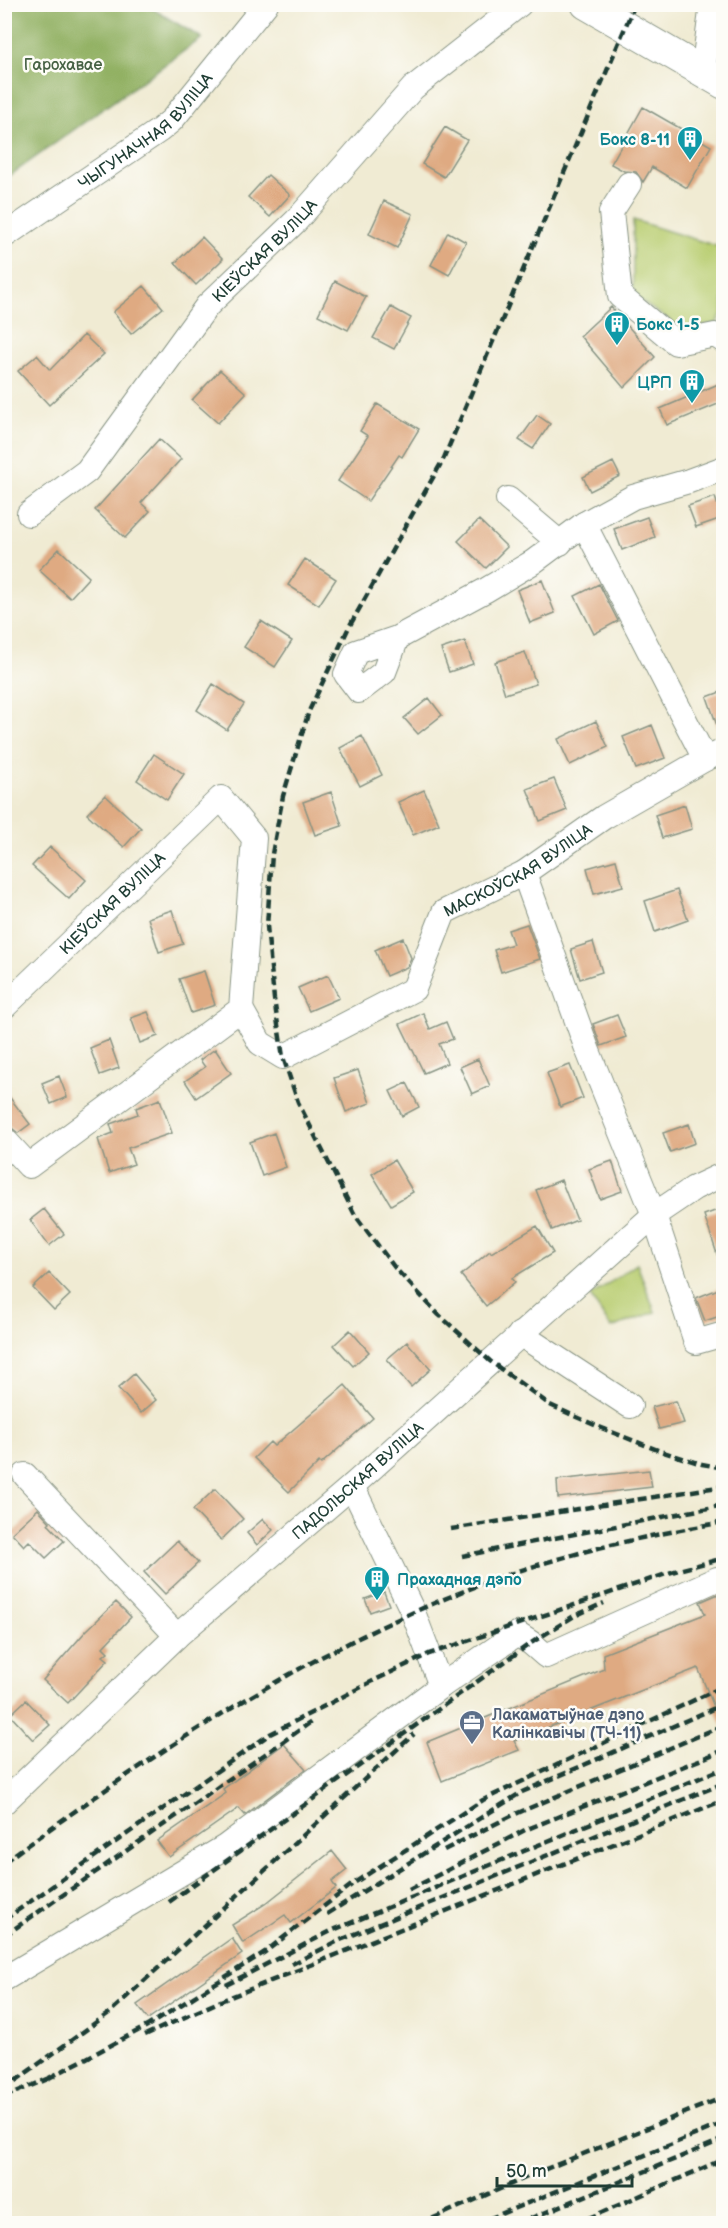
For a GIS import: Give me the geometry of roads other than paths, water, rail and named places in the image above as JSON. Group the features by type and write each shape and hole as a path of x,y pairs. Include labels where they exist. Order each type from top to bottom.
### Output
{"main road":[{"path":"586,4 713,78"}],"street":[{"name":"ЧЫГУНАЧНАЯ ВУЛІЦА","path":"4,236 172,120 266,4"},
{"name":"КІЕЎСКАЯ ВУЛІЦА","path":"29,514 87,471 207,306 296,221 413,88 520,4"},
{"path":"712,4 713,78"},
{"path":"629,184 611,212 620,296 676,343 715,334 723,341"},
{"path":"397,638 533,562 584,525 633,497 689,481 723,468"},
{"path":"508,499 560,543"},
{"path":"584,525 714,755"},
{"name":"МАСКОЎСКАЯ ВУЛІЦА","path":"241,1009 260,1043 282,1058 414,988 444,912 524,873 604,817 714,755"},
{"name":"КІЕЎСКАЯ ВУЛІЦА","path":"4,1007 221,798 254,838 241,1009"},
{"path":"524,873 586,1046 654,1215 696,1342 723,1334"},
{"path":"4,1139 29,1166 241,1009"},
{"name":"ПАДОЛЬСКАЯ ВУЛІЦА","path":"4,1802 177,1636 352,1486 654,1215 694,1188 723,1174"},
{"path":"520,1334 630,1406"},
{"path":"25,1475 177,1636"},
{"path":"352,1486 413,1612 441,1686"},
{"path":"4,1979 225,1847 441,1686 517,1634 546,1656 717,1579"}],"railway":[{"path":"635,4 444,458 349,627 309,711 283,796 272,854 267,926 274,999 283,1057 298,1102 355,1215 395,1268 438,1314 490,1361 550,1405 660,1451 724,1468"},
{"path":"451,1529 724,1486"},
{"path":"462,1556 724,1505"},
{"path":"4,1862 116,1782 174,1744 291,1673 352,1641 477,1586 537,1565 631,1540 724,1522"},
{"path":"4,1920 270,1734 375,1680 429,1654 675,1571 724,1558"},
{"path":"169,1902 531,1643 574,1616 604,1603"},
{"path":"49,2078 149,2025 265,1952 354,1883 483,1800 724,1686"},
{"path":"327,1914 522,1792 724,1704"},
{"path":"4,1936 314,1720"},
{"path":"444,1850 513,1815 724,1725"},
{"path":"4,2089 109,2013 414,1734"},
{"path":"409,1890 525,1830 724,1750"},
{"path":"226,1985 331,1931 724,1768"},
{"path":"292,1964 338,1941 724,1783"},
{"path":"145,2035 223,2000 724,1800"},
{"path":"4,2097 55,2076"},
{"path":"420,2224 541,2171 724,2097"},
{"path":"476,2224 724,2123"},
{"path":"517,2224 724,2139"},
{"path":"575,2224 724,2159"}],"place":[{"name":"Бокс 8-11","path":"690,162"},
{"name":"Бокс 1-5","path":"617,347"},
{"name":"ЦРП","path":"692,405"},
{"name":"Прахадная дэпо","path":"377,1602"},
{"name":"Лакаматыўнае дэпо Калінкавічы (ТЧ-11)","path":"472,1746"}],"park label":[{"name":"Гарохавае","path":"63,64"}]}
